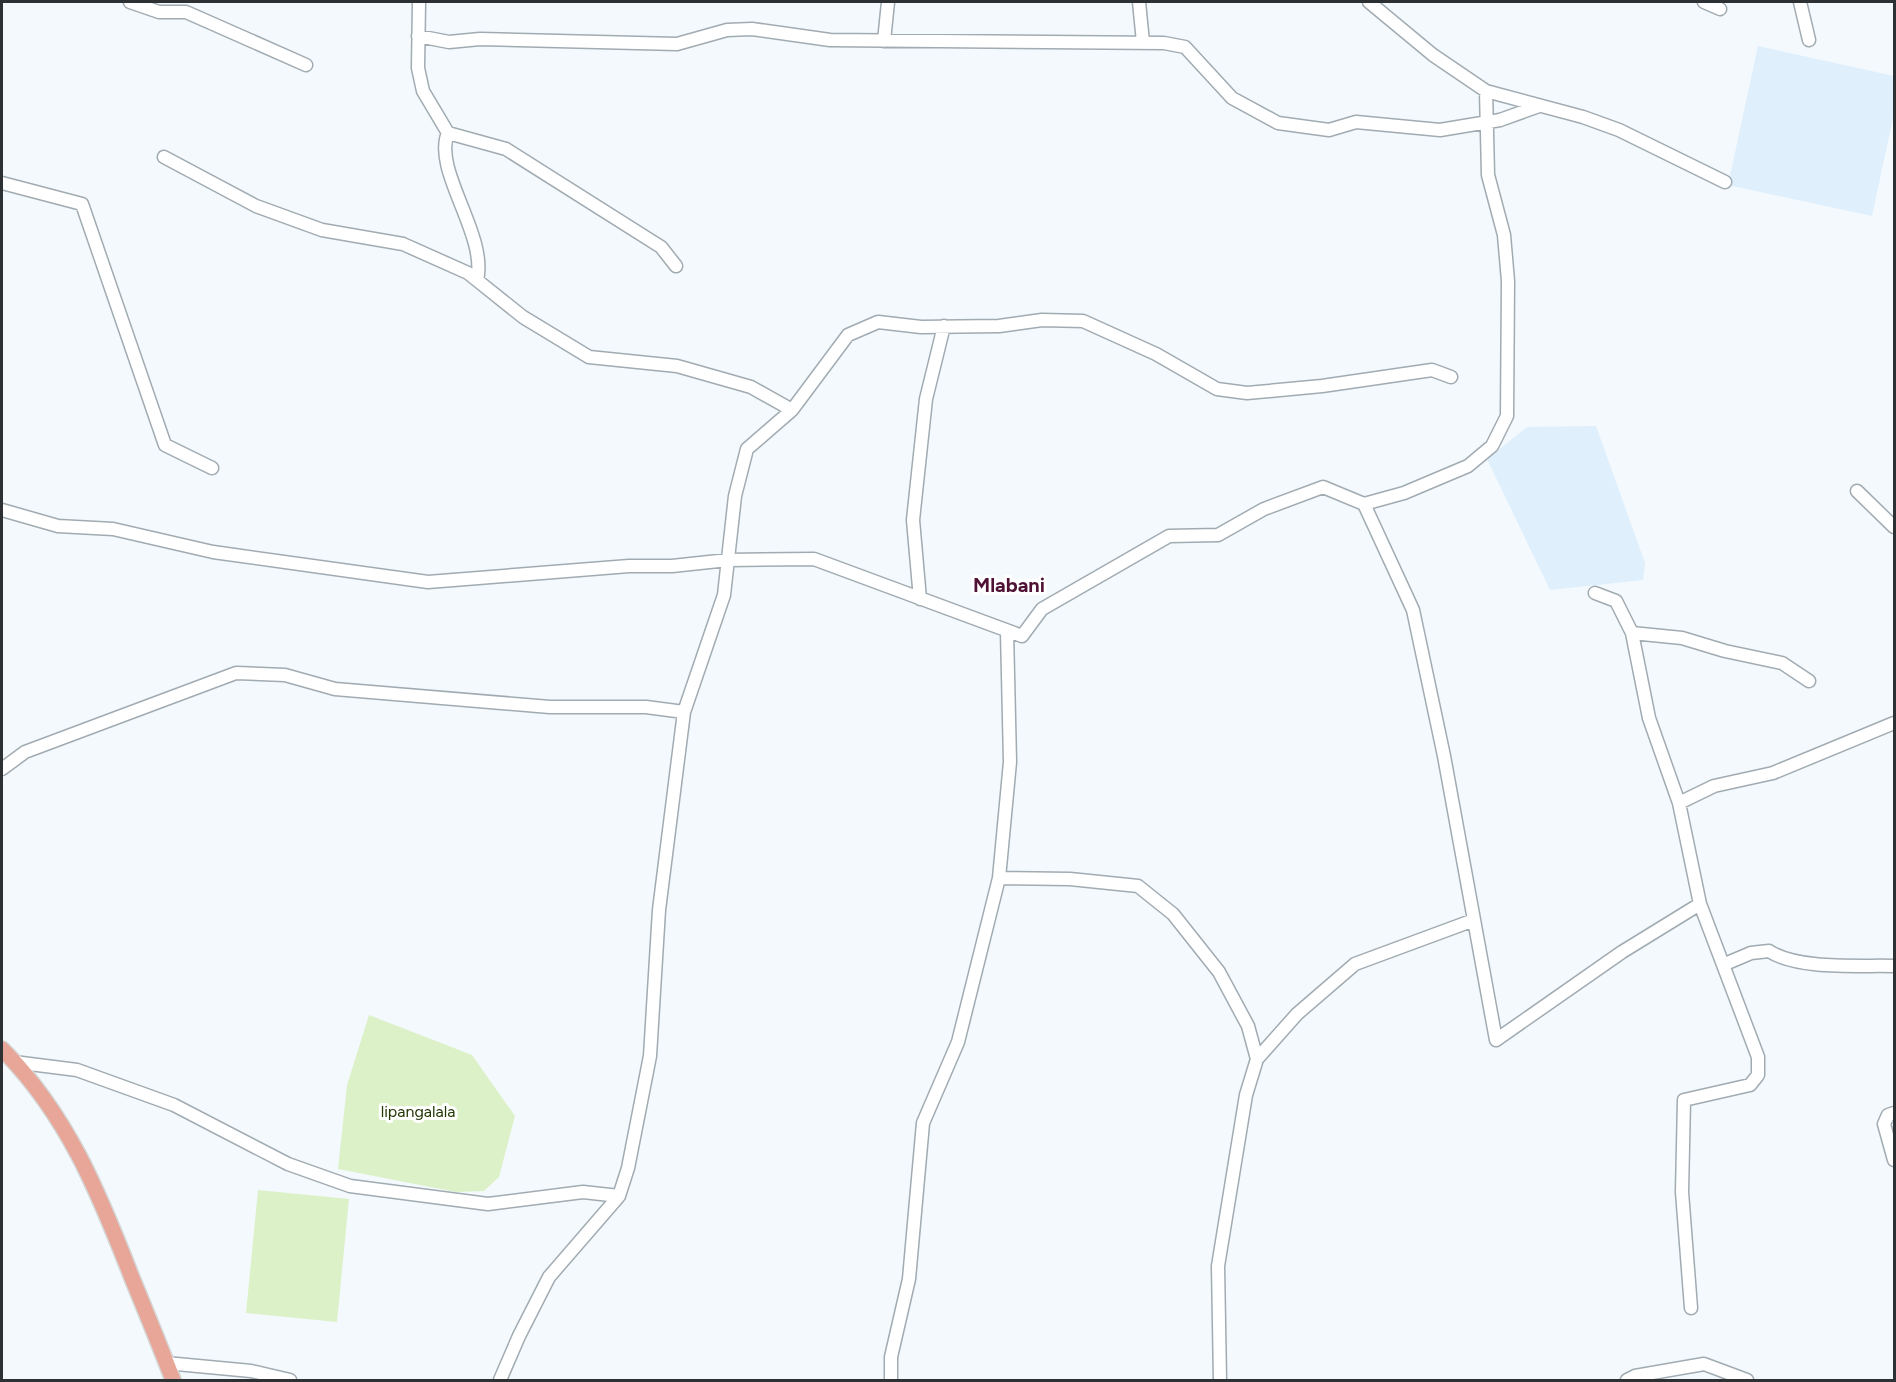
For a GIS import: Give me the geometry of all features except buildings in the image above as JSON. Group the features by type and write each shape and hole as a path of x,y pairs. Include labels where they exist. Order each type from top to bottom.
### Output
{"main road":[{"path":"2,1049 70,1135 94,1184 172,1380"}],"street":[{"path":"130,2 159,12 186,12 306,65"},
{"path":"419,2 418,68 423,92 448,134 506,149 661,247 676,266"},
{"path":"884,41 888,2"},
{"path":"1138,2 1143,42"},
{"path":"1369,2 1433,55 1486,91 1618,130 1725,182"},
{"path":"1704,2 1720,9"},
{"path":"1800,2 1809,40"},
{"path":"418,36 449,42 480,39 677,44 727,30 752,29 830,40 1143,42 1185,47 1232,98 1278,123 1329,130 1356,122 1440,130 1485,122 1539,105"},
{"path":"2,510 58,526 113,528 213,552 428,582 629,566 672,567 728,560 814,559 1022,636 1042,609 1169,536 1218,535 1264,508 1323,487 1364,504 1404,493 1468,465 1492,446 1507,416 1508,280 1504,235 1488,175 1486,91"},
{"path":"448,134 444,156 468,217 480,269 477,280"},
{"path":"164,157 256,206 322,230 403,244 468,273 524,316 589,357 677,366 751,387 792,410"},
{"path":"2,183 82,204 165,445 212,468"},
{"path":"500,1380 549,1277 619,1196 628,1168 650,1056 659,910 684,712 724,595 735,496 747,449 792,410 848,336 878,322 944,326 999,326 1042,320 1083,321 1156,354 1217,389 1247,393 1322,386 1432,370 1451,377"},
{"path":"920,599 913,520 926,399 944,326"},
{"path":"1857,491 1894,527"},
{"path":"1364,504 1413,610 1496,1040 1622,952 1700,904"},
{"path":"1595,593 1616,601 1632,633 1649,718 1679,803 1700,904 1725,964 1758,1058 1758,1075 1750,1085 1684,1100 1682,1192 1691,1308"},
{"path":"891,1380 891,1357 909,1279 922,1123 958,1042 999,878 1010,762 1007,631"},
{"path":"1632,633 1682,638 1725,651 1782,663 1809,681"},
{"path":"2,769 25,752 236,673 285,675 335,689 550,707 646,707 684,712"},
{"path":"1679,803 1714,786 1773,773 1894,723"},
{"path":"999,878 1070,879 1138,886 1173,915 1219,972 1248,1026 1257,1059"},
{"path":"1220,1380 1218,1266 1246,1095 1257,1059 1297,1014 1355,964 1474,920"},
{"path":"1725,964 1751,954 1769,951 1778,957 1823,964 1894,966"},
{"path":"14,1062 77,1070 174,1105 288,1164 350,1186 488,1204 583,1192 619,1196"},
{"path":"1894,1113 1888,1115 1884,1124 1894,1160"},
{"path":"166,1363 250,1371 290,1380"},
{"path":"1627,1380 1704,1364 1747,1380"}],"shaded area":[{"path":"1758,46 1894,76 1894,113 1872,216 1728,185"},
{"path":"1596,426 1645,563 1643,580 1550,590 1487,459 1527,427"}],"green space":[{"name":"lipangalala","path":"369,1015 472,1055 515,1116 499,1177 484,1191 456,1192 338,1169 347,1085"},
{"path":"258,1190 349,1199 337,1322 246,1313"}],"district":[{"name":"Mlabani","path":"1009,585"}]}
